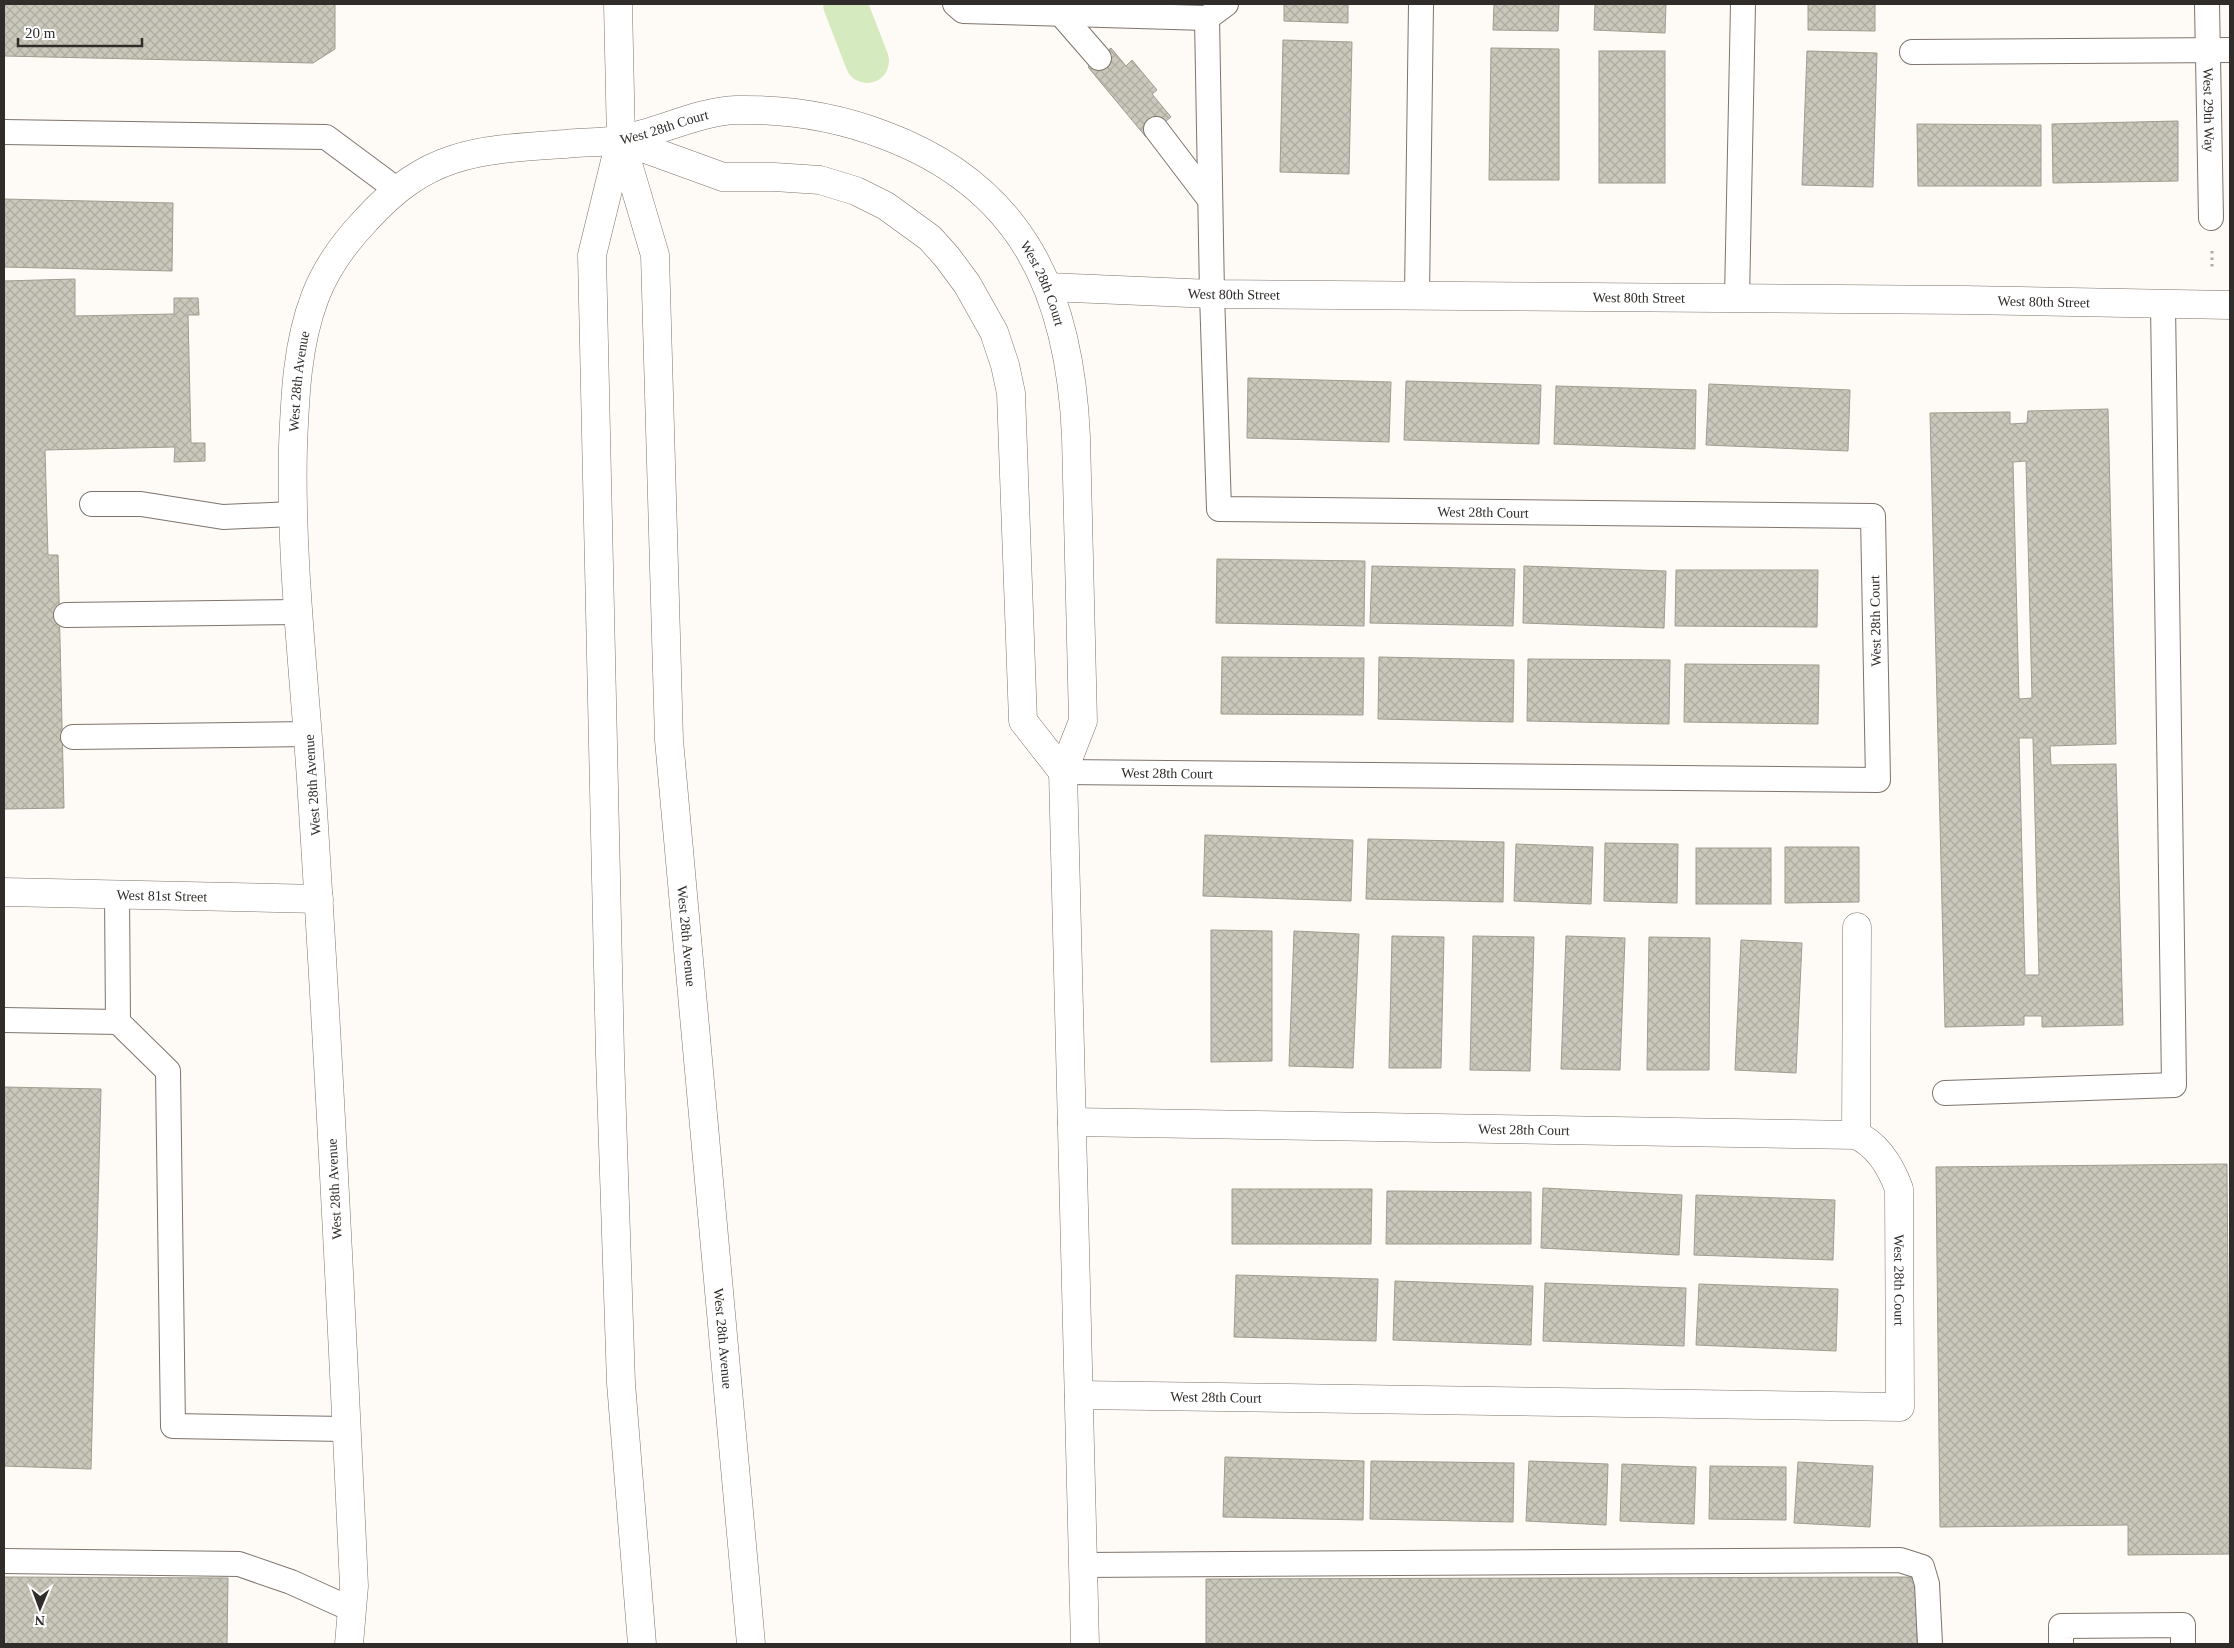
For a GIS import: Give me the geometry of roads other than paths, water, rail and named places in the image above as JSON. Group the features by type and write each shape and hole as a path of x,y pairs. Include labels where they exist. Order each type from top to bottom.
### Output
{"street":[{"name":"West 28th Avenue","path":"618,4 621,140 655,255 669,740 751,1644"},
{"name":"West 28th Court","path":"621,140 729,110 812,116 858,125 926,153 972,182 991,199 1019,233 1033,256 1048,287 1060,319 1069,357 1074,395 1083,721 1063,772 1085,1644"},
{"name":"West 28th Avenue","path":"350,1644 354,1586 319,899 293,514 297,374 306,326 315,298 331,265 342,248 396,189 434,165 466,155 514,147 621,140"},
{"name":"West 28th Avenue","path":"621,140 592,256 605,755 610,1055 621,1373 642,1644"},
{"name":"West 28th Court","path":"621,140 723,177 820,180 856,191 886,206 930,238 967,284 994,332 1005,365 1011,393 1023,721 1063,772"},
{"name":"West 80th Street","path":"1048,287 1212,294 1737,298 2222,305"},
{"name":"West 81st Street","path":"4,892 319,899"},
{"path":"1856,1135 1857,927"},
{"name":"West 28th Court","path":"1072,1122 1856,1135 1867,1140 1878,1151 1889,1166 1900,1189 1900,1407 1079,1394"}],"lane":[{"path":"955,4 963,11 1059,8 1207,18 1226,6 1226,4"},
{"path":"1416,295 1421,4"},
{"path":"1737,298 1743,4"},
{"name":"West 29th Way","path":"2207,4 2219,50 2212,218"},
{"path":"1059,8 1099,58"},
{"path":"1207,18 1212,294"},
{"path":"1912,52 2219,50"},
{"path":"1156,129 1210,200"},
{"path":"4,132 326,137 396,189"},
{"name":"West 28th Court","path":"1063,772 1878,780 1873,516 1219,509 1212,294"},
{"path":"1945,1093 2174,1085 2163,304"},
{"path":"92,504 141,504 223,517 293,514"},
{"path":"66,615 299,612"},
{"path":"72,737 308,734"},
{"path":"117,895 118,1022"},
{"path":"4,1020 118,1022 168,1071 173,1426 346,1428"},
{"path":"1082,1565 1900,1560 1922,1567 1927,1584 1930,1644"},
{"path":"4,1561 238,1564 291,1582 353,1610"},
{"path":"2060,1644 2060,1626 2182,1625 2183,1644"}],"waterway":[{"path":"845,4 867,61"}]}
